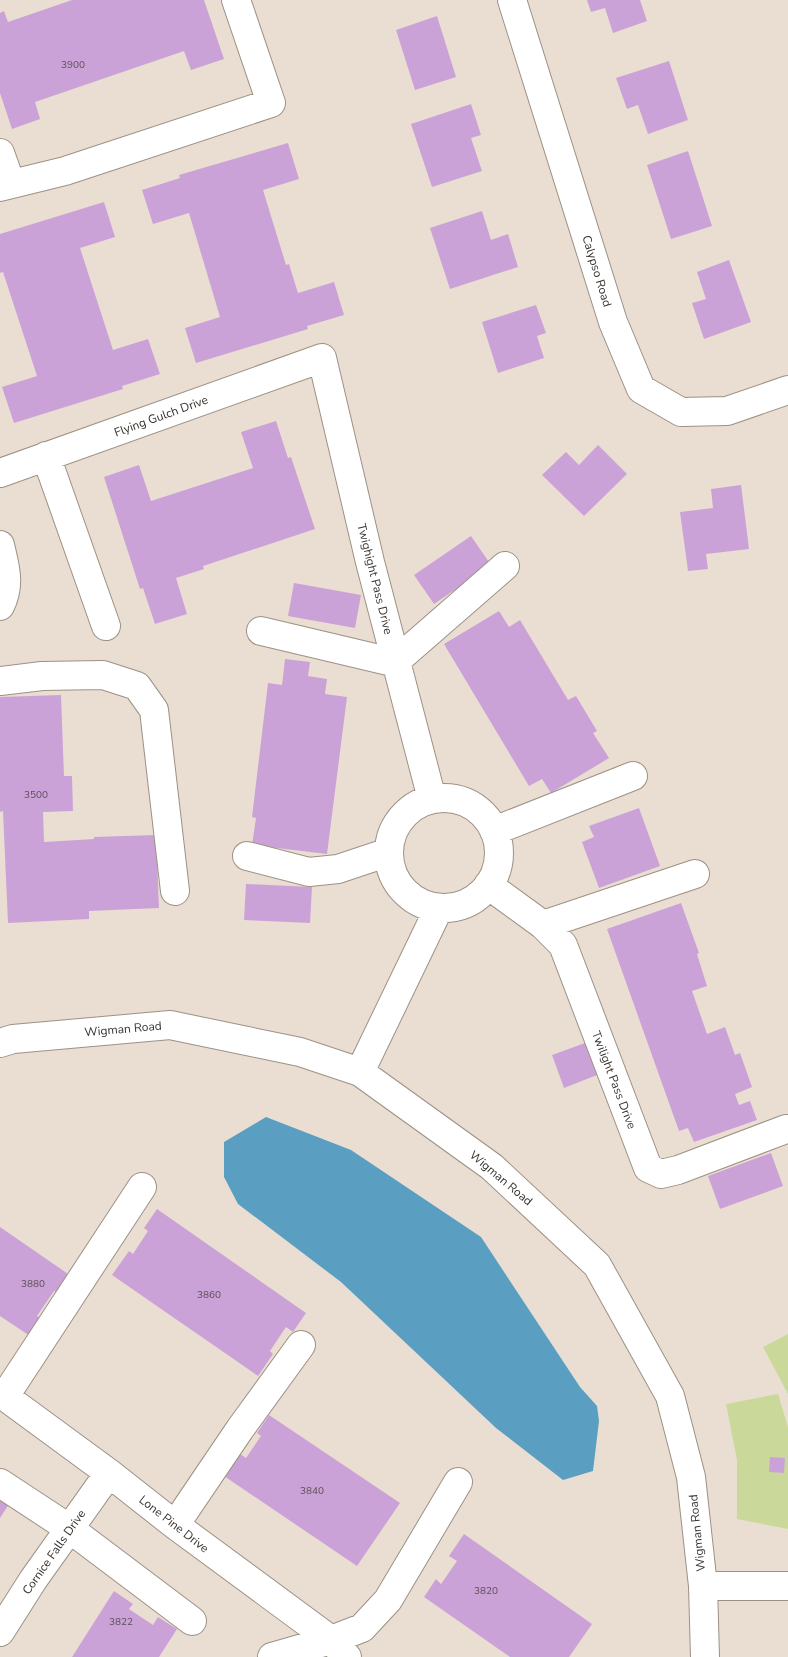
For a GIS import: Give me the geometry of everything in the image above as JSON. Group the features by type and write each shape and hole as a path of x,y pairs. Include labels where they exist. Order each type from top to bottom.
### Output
{"street":[{"path":"0,153 5,186 65,171 271,103 236,0"},
{"name":"Calypso Road","path":"512,0 613,322 641,389 681,412 727,411 788,390"},
{"name":"Flying Gulch Drive","path":"0,473 322,358"},
{"name":"Twighight Pass Drive","path":"322,358 370,562 432,799"},
{"path":"46,456 106,626"},
{"path":"0,545 7,574 7,591 0,606"},
{"path":"261,631 392,662 505,566"},
{"path":"0,681 42,676 103,675 137,686 154,710 174,890"},
{"path":"494,831 633,776"},
{"path":"450,798 469,804 484,815 494,831 498,845 495,873 488,885 471,901 455,906 439,908 422,904 409,895 398,883 391,868 389,852 391,837 397,823 419,804 432,799 450,798"},
{"path":"247,856 309,872 338,870 389,852"},
{"path":"543,925 695,874"},
{"name":"Twilight Pass Drive","path":"488,885 543,925 563,945 648,1168 661,1174 678,1170 786,1129"},
{"path":"360,1072 439,908"},
{"name":"Wigman Road","path":"0,1043 13,1039 170,1025 300,1052 360,1072 492,1167 597,1265 670,1396 691,1478 703,1586 705,1657"},
{"path":"2,1394 142,1186"},
{"path":"175,1526 240,1429 301,1345"},
{"name":"Lone Pine Drive","path":"2,1394 109,1473 175,1526 339,1649"},
{"name":"Cornice Falls Drive","path":"0,1632 33,1580 109,1473"},
{"path":"272,1657 339,1649 362,1628 388,1600 458,1482"},
{"path":"0,1483 70,1529 192,1621"},
{"path":"703,1586 788,1586"}],"green space":[{"path":"788,1334 788,1394 763,1347"},
{"path":"778,1394 788,1427 788,1529 737,1519 737,1460 726,1404"}],"water":[{"path":"266,1117 351,1150 481,1237 580,1387 597,1406 599,1421 593,1471 563,1480 496,1428 341,1282 238,1204 224,1177 224,1142"}],"building":[{"path":"72,0 204,0 224,59 191,70 184,51 35,102 40,119 12,129 0,93 0,13 4,11 8,22"},
{"path":"587,0 640,0 647,21 613,33 605,8 591,12"},
{"path":"437,16 456,77 415,90 396,30"},
{"path":"669,61 688,120 648,134 638,105 627,109 616,78"},
{"path":"471,104 481,135 471,138 482,171 432,187 411,124"},
{"path":"288,143 299,179 263,190 286,265 289,264 298,293 334,282 344,315 307,326 308,329 196,363 185,328 220,317 189,213 153,224 142,190 180,178 179,175"},
{"path":"688,151 712,226 671,239 647,165"},
{"path":"104,202 115,237 80,248 113,350 148,339 160,374 122,386 123,389 14,423 2,387 37,376 3,272 0,273 0,234"},
{"path":"482,211 491,240 508,234 518,267 450,289 430,228"},
{"path":"729,260 751,322 704,339 692,303 706,299 697,272"},
{"path":"536,305 546,333 537,336 544,358 498,373 482,322"},
{"path":"276,421 288,458 291,457 315,529 203,566 204,569 176,578 187,614 155,624 143,588 140,589 104,477 139,465 151,501 253,468 241,432"},
{"path":"598,445 627,474 584,516 542,475 566,452 579,465"},
{"path":"741,485 749,549 706,554 708,569 688,571 680,512 713,508 711,489"},
{"path":"471,536 491,565 434,604 414,575"},
{"path":"294,583 361,595 355,628 288,616"},
{"path":"499,611 509,627 520,620 568,700 576,696 597,731 593,733 609,758 551,793 542,779 529,786 444,644"},
{"path":"285,659 310,662 308,676 327,679 325,694 347,697 327,854 252,845 256,818 252,817 268,683 282,685"},
{"path":"61,695 64,776 72,776 73,811 43,812 44,842 94,839 94,837 156,835 159,908 89,911 89,919 8,923 3,811 0,812 0,697"},
{"path":"639,808 660,866 599,888 582,842 594,837 589,826"},
{"path":"246,884 312,887 310,923 244,920"},
{"path":"681,903 699,953 697,954 707,986 692,991 707,1034 725,1027 735,1055 740,1053 752,1087 735,1094 739,1105 750,1101 757,1120 694,1142 688,1128 679,1131 607,929"},
{"path":"585,1043 597,1075 564,1088 552,1055"},
{"path":"771,1153 783,1186 720,1209 708,1176"},
{"path":"157,1209 306,1313 293,1332 286,1327 270,1351 273,1354 258,1376 112,1275 129,1251 133,1254 148,1231 144,1228"},
{"path":"0,1227 71,1276 59,1294 54,1291 37,1316 41,1319 30,1336 0,1316"},
{"path":"269,1415 400,1503 357,1566 224,1476 240,1454 246,1458 261,1436 257,1433"},
{"path":"770,1457 785,1458 784,1473 769,1472"},
{"path":"0,1498 9,1504 0,1518"},
{"path":"464,1534 592,1624 569,1657 510,1657 424,1597 436,1579 441,1584 457,1561 449,1556"},
{"path":"114,1591 133,1604 129,1609 153,1625 158,1617 177,1629 159,1657 72,1657"}]}
